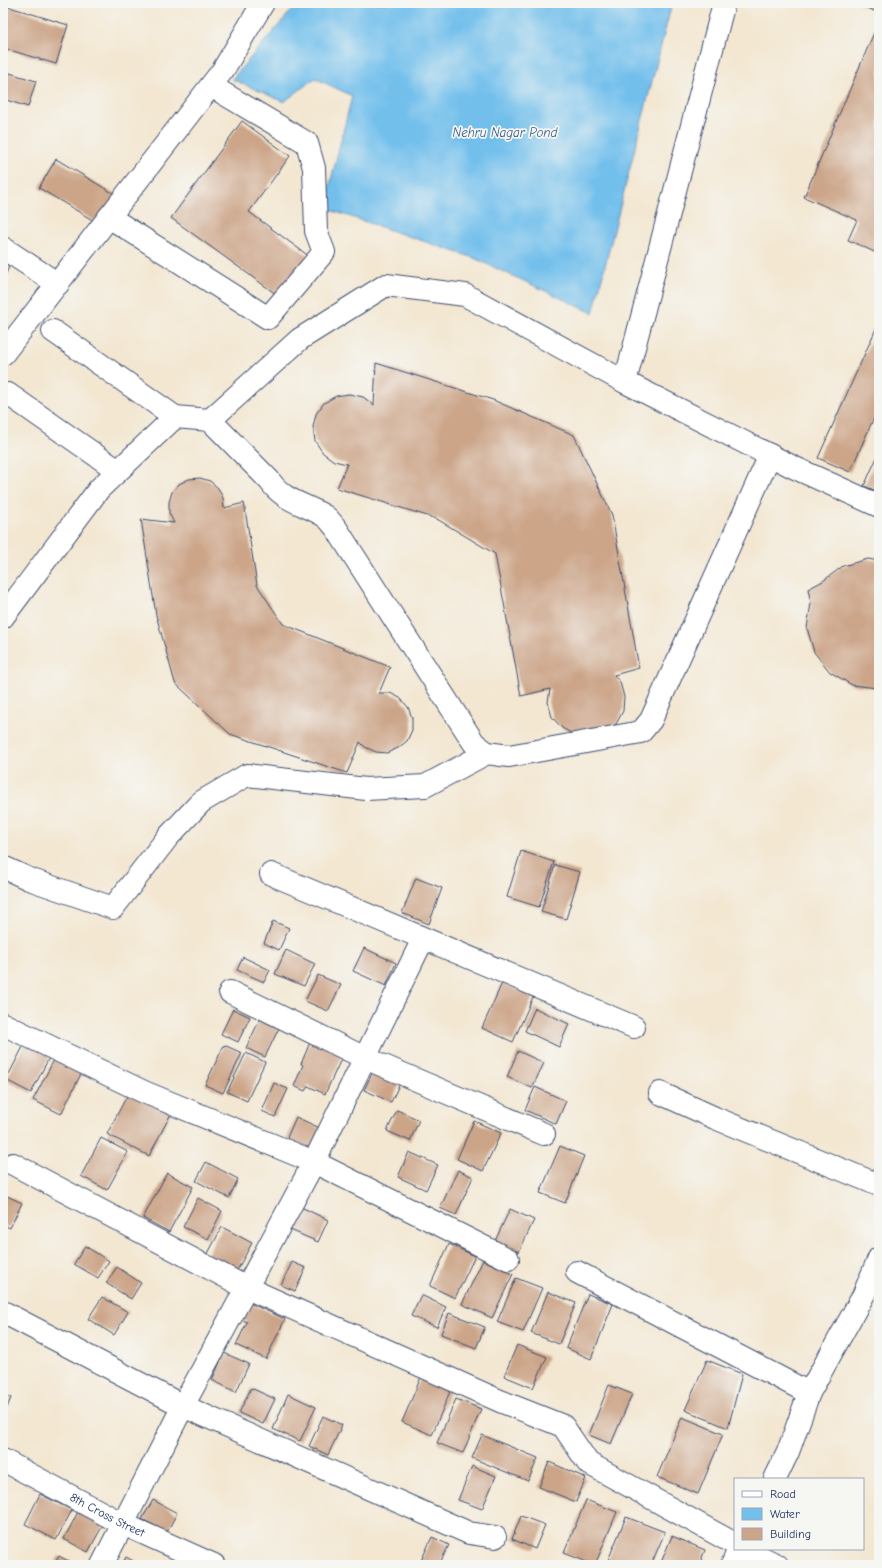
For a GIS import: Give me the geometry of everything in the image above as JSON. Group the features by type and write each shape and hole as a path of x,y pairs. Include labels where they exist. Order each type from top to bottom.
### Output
{"street":[{"path":"3,354 223,70 263,3"},
{"path":"625,382 724,3"},
{"path":"109,217 268,318 324,252 316,231 314,168 307,143 211,86"},
{"path":"3,248 58,284"},
{"path":"210,420 300,339 386,285 465,295 625,382 770,455 879,506"},
{"path":"53,331 175,417 210,420 269,480 276,490 285,497 326,517 336,528 474,743 487,753 509,756 642,732 651,720 770,455"},
{"path":"8,394 117,470"},
{"path":"3,617 99,489 117,470 175,417"},
{"path":"3,867 29,879 113,908 168,837 201,802 247,775 366,790 425,786 487,753"},
{"path":"271,874 634,1027"},
{"path":"102,1565 183,1406 314,1162 424,939"},
{"path":"230,992 365,1058 544,1134"},
{"path":"3,1024 144,1092 314,1162 508,1259"},
{"path":"660,1093 715,1118 879,1185"},
{"path":"12,1164 247,1288 500,1401 563,1426 588,1463 734,1543"},
{"path":"775,1478 788,1452 809,1393 863,1296 879,1258"},
{"path":"577,1272 809,1393"},
{"path":"3,1312 183,1406 469,1533 495,1537"},
{"name":"8th Cross Street","path":"3,1460 123,1524 214,1565"},
{"path":"732,1565 739,1550"},
{"path":"746,1550 777,1565"}],"water":[{"name":"Nehru Nagar Pond","path":"298,3 672,3 593,313 474,258 324,208 352,96 315,78 284,102 232,79"}],"building":[{"path":"857,3 879,3 879,13"},
{"path":"3,5 68,25 56,64 3,48"},
{"path":"879,21 879,254 848,240 857,220 804,197"},
{"path":"3,71 36,81 28,107 3,99"},
{"path":"242,121 290,156 249,212 310,257 280,297 171,218"},
{"path":"56,159 116,195 99,224 39,188"},
{"path":"3,264 9,267 3,280"},
{"path":"879,322 879,406 850,472 818,458"},
{"path":"376,363 493,400 574,435 612,515 639,668 614,675 620,682 624,697 623,711 616,724 604,733 575,735 562,728 552,717 548,702 550,689 521,696 495,554 437,519 337,488 347,464 334,461 323,453 315,441 313,427 316,414 324,403 336,396 349,394 363,397 374,405"},
{"path":"879,453 879,492 864,486"},
{"path":"200,478 210,481 218,488 223,498 224,508 244,503 257,585 283,624 390,667 379,693 390,693 400,698 408,707 412,718 412,730 407,741 398,748 387,753 376,752 365,747 360,742 347,773 230,734 175,683 156,615 141,519 174,523 169,513 169,502 172,492 179,484 189,479"},
{"path":"868,559 879,561 879,688 852,685 830,672 814,652 807,628 811,603 808,589 823,581 843,566"},
{"path":"521,851 554,862 539,907 507,897"},
{"path":"555,865 580,872 566,919 541,912"},
{"path":"416,878 442,888 429,924 402,913"},
{"path":"273,921 289,928 279,950 264,943"},
{"path":"364,948 396,963 386,986 353,971"},
{"path":"286,950 315,964 304,986 275,974"},
{"path":"243,957 270,970 264,982 237,970"},
{"path":"318,975 341,985 328,1011 305,1001"},
{"path":"502,983 533,997 513,1042 482,1028"},
{"path":"535,1008 569,1024 559,1047 525,1031"},
{"path":"233,1009 250,1017 238,1042 221,1034"},
{"path":"260,1019 279,1028 265,1057 246,1048"},
{"path":"28,1037 53,1050 31,1093 6,1080"},
{"path":"311,1040 343,1055 325,1094 308,1086 305,1091 294,1086"},
{"path":"224,1045 242,1053 223,1093 205,1085"},
{"path":"518,1051 544,1063 532,1088 507,1077"},
{"path":"246,1053 265,1062 247,1101 227,1092"},
{"path":"57,1054 84,1068 61,1114 33,1100"},
{"path":"374,1069 401,1081 391,1102 364,1090"},
{"path":"274,1083 288,1089 275,1117 262,1111"},
{"path":"535,1087 566,1101 556,1124 525,1110"},
{"path":"131,1088 173,1110 149,1156 107,1134"},
{"path":"397,1110 419,1120 410,1141 387,1131"},
{"path":"296,1117 322,1129 312,1152 286,1140"},
{"path":"474,1121 501,1133 483,1171 457,1159"},
{"path":"101,1138 128,1152 107,1190 81,1176"},
{"path":"560,1146 584,1156 565,1203 540,1193"},
{"path":"409,1152 438,1165 426,1190 398,1177"},
{"path":"206,1162 238,1179 229,1198 196,1181"},
{"path":"458,1170 473,1177 456,1215 440,1208"},
{"path":"167,1173 193,1187 169,1232 143,1218"},
{"path":"3,1194 22,1203 10,1228 3,1225"},
{"path":"198,1198 222,1211 208,1239 183,1227"},
{"path":"299,1206 328,1220 318,1242 288,1229"},
{"path":"510,1209 534,1220 519,1252 495,1241"},
{"path":"222,1227 252,1243 236,1272 206,1257"},
{"path":"449,1244 475,1256 455,1298 430,1286"},
{"path":"85,1246 109,1261 98,1278 74,1264"},
{"path":"483,1260 513,1274 492,1318 462,1304"},
{"path":"292,1262 306,1268 295,1291 281,1285"},
{"path":"117,1267 141,1283 131,1299 106,1283"},
{"path":"516,1278 542,1288 523,1332 497,1322"},
{"path":"548,1292 576,1303 559,1344 531,1333"},
{"path":"588,1294 613,1304 591,1359 566,1348"},
{"path":"421,1295 446,1307 437,1327 411,1316"},
{"path":"102,1297 128,1312 114,1335 88,1319"},
{"path":"245,1301 285,1319 266,1359 236,1345 247,1322 237,1317"},
{"path":"449,1313 485,1327 476,1348 441,1334"},
{"path":"517,1345 547,1357 533,1388 504,1376"},
{"path":"224,1353 249,1364 236,1392 212,1380"},
{"path":"707,1360 742,1374 728,1428 685,1410"},
{"path":"421,1377 451,1389 432,1435 402,1422"},
{"path":"609,1385 632,1394 611,1444 589,1435"},
{"path":"251,1388 275,1399 263,1424 239,1413"},
{"path":"3,1394 11,1398 3,1417"},
{"path":"288,1394 316,1407 300,1441 273,1429"},
{"path":"456,1399 481,1409 463,1453 437,1443"},
{"path":"323,1416 342,1425 328,1455 309,1446"},
{"path":"682,1417 723,1434 698,1494 657,1477"},
{"path":"482,1435 538,1458 528,1481 472,1458"},
{"path":"549,1462 586,1478 576,1502 539,1487"},
{"path":"472,1466 496,1476 482,1509 458,1500"},
{"path":"40,1494 72,1510 56,1540 25,1524"},
{"path":"153,1500 177,1513 167,1532 142,1519"},
{"path":"586,1500 617,1512 595,1565 564,1553"},
{"path":"78,1512 103,1525 88,1552 64,1539"},
{"path":"521,1516 545,1525 535,1549 512,1539"},
{"path":"626,1517 665,1532 651,1565 606,1565"},
{"path":"672,1536 705,1550 699,1565 660,1565"},
{"path":"432,1537 449,1545 439,1565 419,1565"},
{"path":"59,1556 76,1565 54,1565"},
{"path":"126,1557 141,1565 122,1565"}]}
